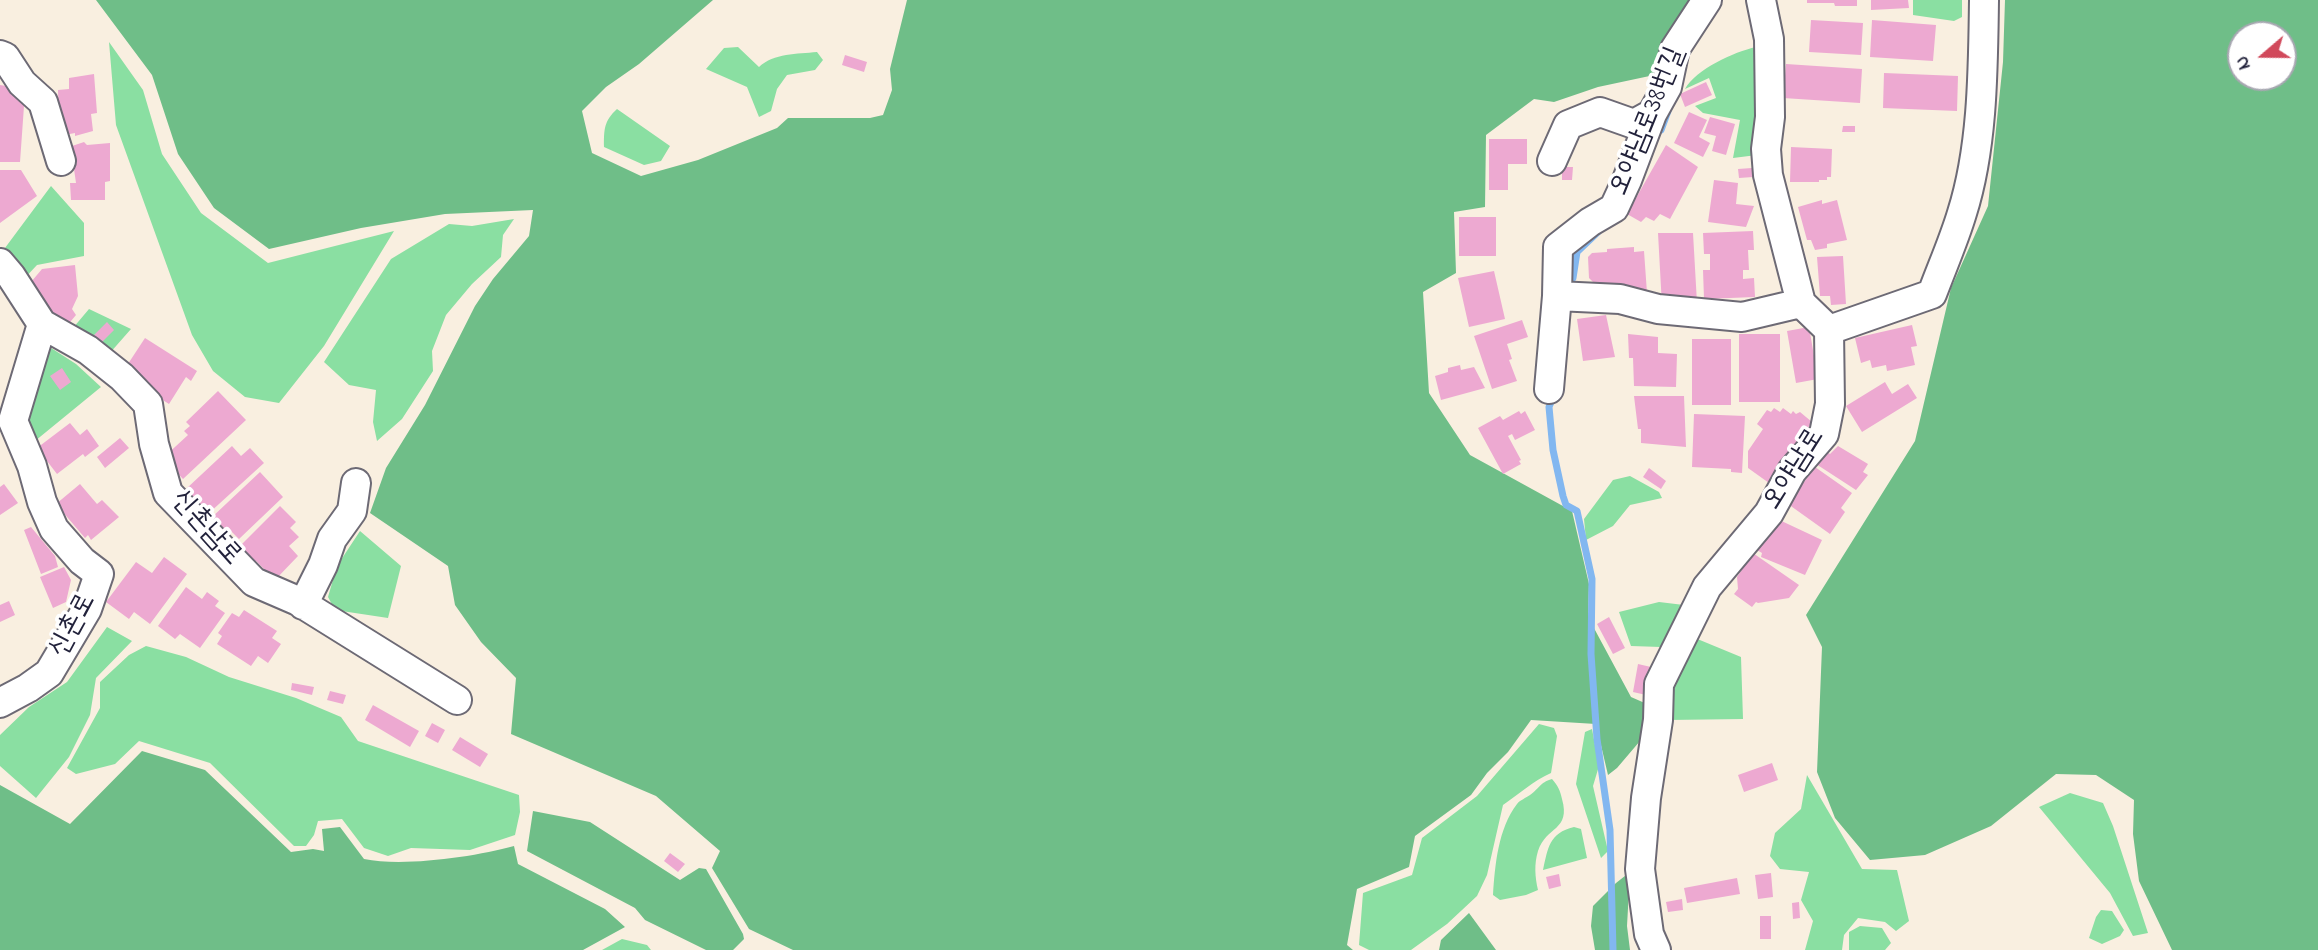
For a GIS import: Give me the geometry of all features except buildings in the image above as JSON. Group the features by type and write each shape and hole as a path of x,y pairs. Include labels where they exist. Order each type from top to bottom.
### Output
{"street":[{"name":"오야남로38번길","path":"1549,389 1557,296 1558,247 1590,222 1614,208 1651,114 1667,87 1675,50 1707,0"},
{"path":"1761,0 1769,39 1770,117 1766,149 1768,175 1801,303 1829,330 1932,294 1962,213 1972,166 1983,77 1984,0"},
{"path":"0,55 43,102 61,161"},
{"path":"1552,161 1568,124 1600,112 1634,124 1651,114"},
{"name":"신촌남로","path":"0,263 42,324 88,350 122,377 147,404 154,444 168,493 254,582 298,601 457,700"},
{"path":"1557,296 1620,299 1658,309 1742,317 1801,303"},
{"name":"신촌로","path":"0,703 49,673 87,609 99,573 65,543 54,529 42,502 32,466 7,426 42,324"},
{"name":"오야남로","path":"1656,950 1649,934 1640,869 1646,798 1658,720 1659,684 1707,587 1769,513 1792,471 1824,434 1830,404 1829,330"},
{"path":"303,605 323,565 332,539 352,511 356,483"}],"green space":[{"path":"96,0 713,0 639,64 606,87 582,111 592,153 641,176 698,160 777,128 788,118 870,118 883,115 892,90 890,69 907,0 1699,0 1659,74 1598,87 1554,102 1534,99 1486,135 1485,207 1454,212 1456,273 1423,292 1429,393 1470,455 1572,511 1589,584 1588,617 1631,697 1647,704 1640,741 1608,775 1596,724 1531,720 1471,795 1415,836 1409,867 1357,889 1347,945 1353,950 793,950 749,929 712,868 720,851 656,796 511,734 516,678 481,642 455,605 448,566 370,513 386,468 425,405 475,306 493,279 529,236 533,210 445,214 361,228 269,249 214,208 178,154 152,75"},
{"path":"1913,0 1962,0 1962,17 1954,21 1913,15"},
{"path":"2005,0 2318,0 2318,950 2172,950 2139,881 2133,834 2134,800 2096,775 2056,774 1991,826 1925,855 1870,860 1835,818 1817,772 1822,647 1806,615 1915,441 1951,288 1988,206 2003,62"},
{"path":"109,42 143,90 162,154 201,213 268,263 394,231 324,346 279,403 245,397 213,371 192,335 116,125"},
{"path":"738,47 759,67 772,59 794,54 817,52 823,60 815,70 787,75 777,89 771,111 759,117 747,87 706,69 724,48"},
{"path":"1756,47 1757,155 1733,158 1740,120 1703,113 1695,106 1716,98 1709,78 1685,89 1716,62"},
{"path":"617,109 670,146 661,161 644,165 604,147 609,117"},
{"path":"51,186 84,223 84,256 37,265 22,281 2,252"},
{"path":"514,219 503,235 501,257 472,284 446,315 432,351 433,371 402,419 377,441 373,422 376,390 349,385 324,362 391,259 449,224 472,226"},
{"path":"89,309 131,329 109,354 73,328"},
{"path":"48,346 76,364 101,387 35,441 23,420"},
{"path":"1630,476 1659,492 1662,498 1630,505 1613,526 1586,540 1584,519 1613,480"},
{"path":"360,531 401,566 388,618 335,610 328,597 337,566"},
{"path":"1659,602 1684,605 1661,647 1631,646 1619,612"},
{"path":"107,627 132,641 96,678 90,715 69,757 36,798 0,766 0,735 29,707 67,682"},
{"path":"1695,638 1741,657 1743,719 1668,720 1680,661"},
{"path":"146,646 186,657 229,677 296,698 341,717 358,741 519,795 520,812 515,835 470,850 411,848 388,856 364,848 342,819 318,821 314,835 306,846 294,846 210,763 139,741 115,764 76,774 67,768 100,708 100,682 129,655"},
{"path":"1539,724 1554,728 1557,736 1551,773 1503,805 1487,875 1477,896 1447,924 1411,950 1369,950 1359,945 1363,893 1412,875 1422,838 1477,796"},
{"path":"1592,729 1599,766 1593,786 1608,851 1601,858 1576,784 1585,732"},
{"path":"142,751 205,770 291,852 313,849 324,851 322,829 340,827 364,859 380,861 439,860 514,846 518,864 605,909 625,927 583,950 0,950 0,785 70,824"},
{"path":"1807,775 1862,869 1897,870 1909,921 1896,931 1885,922 1858,918 1844,935 1842,950 1805,950 1813,921 1801,900 1809,872 1780,869 1770,856 1775,833 1801,809"},
{"path":"1552,779 1560,793 1563,817 1538,851 1535,870 1538,890 1500,900 1493,895 1496,860 1506,825 1518,803 1544,782"},
{"path":"2070,793 2103,803 2148,933 2133,936 2110,893 2039,807"},
{"path":"533,811 590,822 680,880 699,868 706,869 744,939 733,950 706,950 645,920 635,908 527,851"},
{"path":"1574,827 1581,829 1587,858 1543,870 1551,842 1559,833"},
{"path":"1630,872 1627,926 1630,950 1595,950 1591,926 1593,906"},
{"path":"2101,910 2112,911 2124,930 2120,936 2102,944 2089,938"},
{"path":"1469,913 1496,950 1439,950 1441,940"},
{"path":"1860,926 1882,928 1891,943 1885,950 1849,950 1849,932"},
{"path":"622,939 647,945 651,950 602,950"}],"waterway":[{"path":"1661,130 1668,111"},
{"path":"1573,278 1577,252 1598,232"},
{"path":"1554,395 1549,407 1553,450 1566,505 1577,511 1592,579 1591,654 1597,739 1610,830 1613,950"}]}
